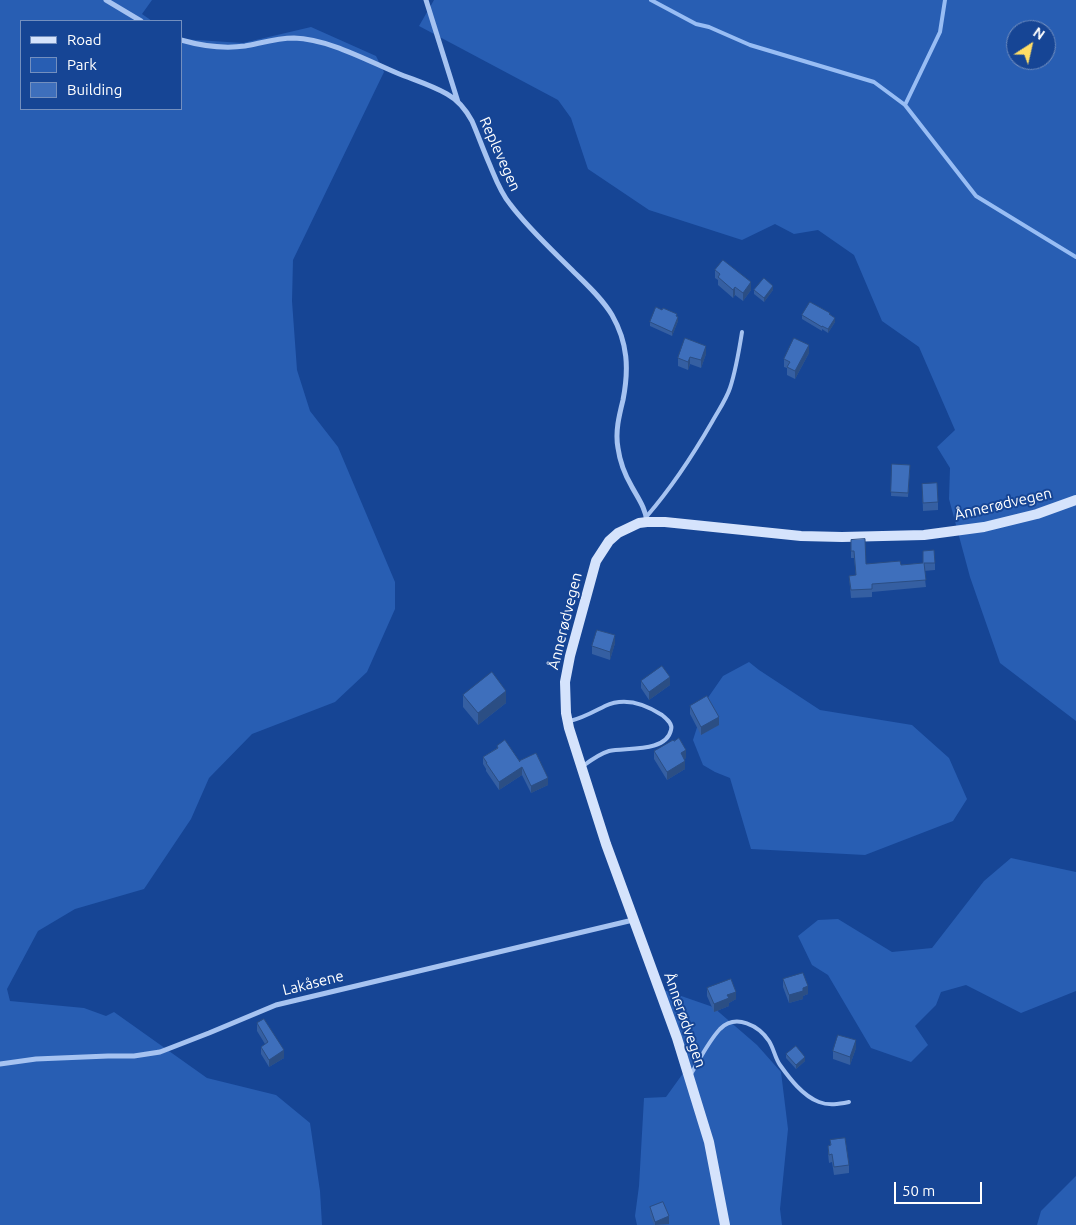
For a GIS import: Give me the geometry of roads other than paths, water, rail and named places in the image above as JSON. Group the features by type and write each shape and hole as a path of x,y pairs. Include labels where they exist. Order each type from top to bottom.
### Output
{"main road":[{"name":"Ånnerødvegen","path":"726,1225 709,1142 677,1038 606,844 567,721 565,682 570,656 596,561 609,542 618,533 647,519 801,536 924,535 984,528 1037,514 1076,500"}],"street":[{"path":"106,0 139,20"},
{"path":"426,0 458,102"},
{"name":"Replevegen","path":"182,40 204,46 221,47 246,46 278,39 294,38 312,41 348,52 447,94 458,102 472,121 497,182 508,202 533,232 596,293 612,314 620,331 625,348 627,372 618,426 620,462 643,507 647,519"},
{"name":"Lakåsene","path":"0,1064 36,1059 134,1056 160,1052 276,1005 633,920"}],"lane":[{"path":"647,519 705,434 729,389 738,358 742,332"},
{"path":"567,721 582,718 611,703 623,701 642,705 657,712 671,724 671,732 662,742 642,749 607,752 591,760 582,768"},
{"path":"689,1077 712,1039 721,1029 729,1023 745,1023 764,1035 779,1063 804,1093 818,1102 829,1105 849,1102"}],"waterway":[{"path":"651,0 696,24 709,27 750,45 874,82 905,105"},
{"path":"945,0 940,32 905,105 976,196 1076,257"}]}
